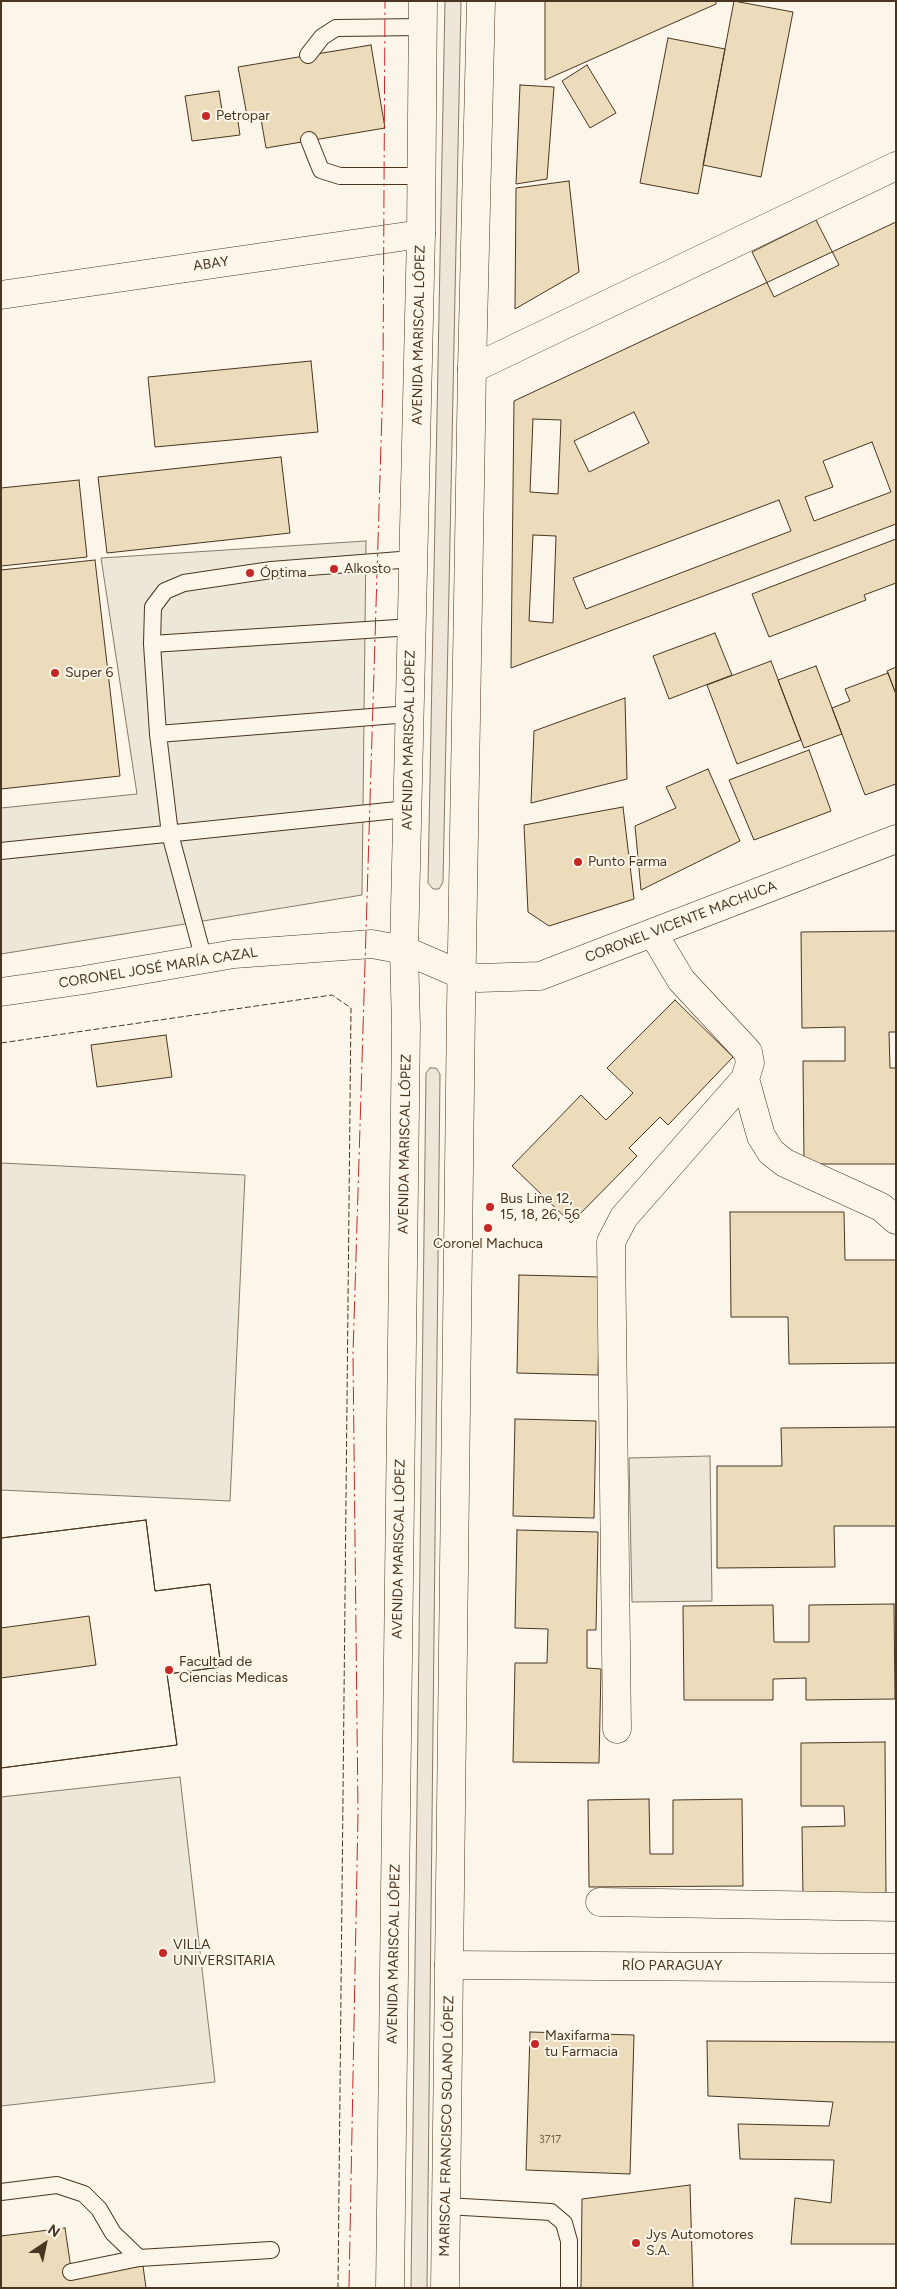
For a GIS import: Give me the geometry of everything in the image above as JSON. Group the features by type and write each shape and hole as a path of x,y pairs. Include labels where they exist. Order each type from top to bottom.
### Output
{"main road":[{"path":"449,1965 462,975 472,369 481,1"},
{"name":"AVENIDA MARISCAL LÓPEZ","path":"390,2288 406,1026 404,950 421,234 422,14"},
{"path":"472,369 896,166"},
{"name":"ABAY","path":"1,295 421,234"},
{"name":"CORONEL VICENTE MACHUCA","path":"404,950 462,975 479,978 540,976 896,839"},
{"path":"616,1729 611,1242 624,1217 745,1079 750,1063 748,1052 681,980 653,933"},
{"name":"CORONEL JOSÉ MARÍA CAZAL","path":"1,992 234,954 372,944 404,950"},
{"path":"745,1079 761,1136 771,1152 785,1163 881,1207 896,1220"},
{"path":"600,1902 896,1907"},
{"name":"RÍO PARAGUAY","path":"449,1965 896,1968"},
{"name":"MARISCAL FRANCISCO SOLANO LÓPEZ","path":"445,2288 449,1965"}],"lane":[{"path":"308,55 322,37 336,28 422,14"},
{"path":"309,140 321,170 340,176 422,176"},
{"path":"204,960 170,834 158,734 152,644 153,607 165,591 184,583 271,570 413,559"},
{"path":"152,644 412,627"},
{"path":"158,734 409,714"},
{"path":"1,851 407,809"},
{"path":"1,2192 57,2185 84,2194 99,2209 113,2233 139,2258"},
{"path":"446,2206 551,2212 564,2223 569,2241 569,2288"},
{"path":"71,2272 139,2258 271,2250"}],"shaded area":[{"path":"445,1 461,1 443,882 439,889 433,889 428,883"},
{"path":"366,541 362,895 1,954 1,808 137,794 101,558"},
{"path":"430,1068 436,1068 440,1074 427,2288 411,2288 426,1073"},
{"path":"1,1163 245,1175 230,1501 1,1490"},
{"path":"710,1456 712,1601 632,1602 629,1458"},
{"path":"180,1777 215,2082 1,2106 1,1797"}],"building":[{"path":"545,1 716,1 716,4 545,80"},
{"path":"734,1 793,12 761,177 703,165"},
{"path":"668,38 725,49 698,194 640,183"},
{"name":"Petropar","path":"371,45 385,128 266,148 261,119 248,121 238,67"},
{"path":"587,65 616,113 590,128 562,81"},
{"path":"520,85 554,87 547,179 516,184"},
{"name":"Petropar","path":"219,91 223,117 237,115 240,135 192,141 185,96"},
{"path":"569,181 579,272 515,309 516,188"},
{"path":"816,220 839,265 774,297 752,252"},
{"path":"896,222 896,524 511,668 514,401"},
{"path":"311,361 318,432 155,447 148,377"},
{"path":"634,412 649,443 589,472 574,441"},
{"path":"533,419 561,420 558,494 530,492"},
{"path":"872,442 891,492 814,521 805,497 833,487 823,461"},
{"path":"281,457 290,533 107,553 98,477"},
{"path":"79,480 87,557 1,566 1,488"},
{"path":"779,500 791,531 586,609 573,578"},
{"path":"533,535 556,536 553,623 529,621"},
{"path":"896,539 896,583 864,595 866,600 769,637 752,594"},
{"name":"Super 6","path":"95,560 120,776 1,789 1,570"},
{"path":"715,633 732,675 669,699 653,656"},
{"path":"771,661 801,740 737,764 707,685"},
{"path":"816,666 842,734 804,748 778,680"},
{"path":"896,667 896,694 887,671"},
{"path":"888,673 896,694 896,784 865,795 832,708 850,701 845,689"},
{"path":"625,698 627,779 531,803 534,731"},
{"path":"809,750 831,811 754,840 729,780"},
{"path":"708,769 740,841 641,890 635,826 676,808 666,787"},
{"name":"Punto Farma","path":"623,807 634,899 549,926 528,912 524,825"},
{"path":"896,931 896,1032 889,1032 890,1068 896,1068 896,1164 804,1164 803,1061 845,1061 845,1027 802,1028 801,932"},
{"path":"675,1000 733,1057 668,1125 660,1117 629,1148 637,1156 571,1223 512,1166 581,1095 606,1120 633,1093 607,1068"},
{"path":"166,1035 172,1077 97,1087 91,1045"},
{"path":"730,1212 844,1212 845,1260 896,1260 896,1363 789,1364 788,1317 731,1317"},
{"path":"519,1275 600,1277 598,1375 517,1373"},
{"path":"515,1419 596,1421 594,1518 513,1516"},
{"path":"896,1427 896,1526 834,1526 835,1567 717,1568 717,1466 782,1466 781,1428"},
{"path":"146,1520 155,1591 210,1584 221,1667 167,1674 177,1745 1,1768 1,1678 96,1665 89,1616 1,1628 1,1538"},
{"path":"146,1520 155,1591 210,1584 221,1667 167,1674 177,1745 1,1768 1,1538"},
{"path":"517,1530 598,1532 596,1630 587,1630 587,1668 601,1669 599,1763 513,1762 515,1663 547,1663 548,1629 515,1628"},
{"path":"894,1604 895,1699 806,1700 806,1678 773,1679 773,1700 684,1700 683,1606 773,1605 774,1642 809,1642 809,1605"},
{"path":"885,1742 886,1897 803,1898 802,1827 845,1826 844,1806 801,1806 801,1743"},
{"path":"649,1799 650,1854 673,1854 673,1800 742,1799 743,1886 589,1887 588,1800"},
{"path":"530,2032 634,2035 630,2174 526,2170"},
{"path":"707,2041 896,2042 896,2244 791,2244 795,2198 831,2203 834,2160 740,2159 738,2124 829,2126 833,2102 708,2096"},
{"name":"Jys Automotores S.A.","path":"690,2185 693,2288 581,2288 582,2199"},
{"path":"65,2228 72,2275 143,2266 146,2288 1,2288 1,2236"}],"fence":[{"path":"1,1043 332,995 351,1008 338,2288"}],"power":[{"path":"349,2288 358,1814 353,1354 383,379 385,1"}],"place":[{"name":"Petropar","path":"206,116"},
{"name":"Alkosto","path":"334,569"},
{"name":"Óptima","path":"250,573"},
{"name":"Super 6","path":"55,673"},
{"name":"Punto Farma","path":"578,862"},
{"name":"Bus Line 12, 15, 18, 26, 56","path":"490,1207"},
{"name":"Coronel Machuca","path":"488,1228"},
{"name":"Facultad de Ciencias Medicas","path":"169,1670"},
{"name":"VILLA UNIVERSITARIA","path":"163,1953"},
{"name":"Maxifarma tu Farmacia","path":"535,2044"},
{"name":"Jys Automotores S.A.","path":"636,2243"}]}
